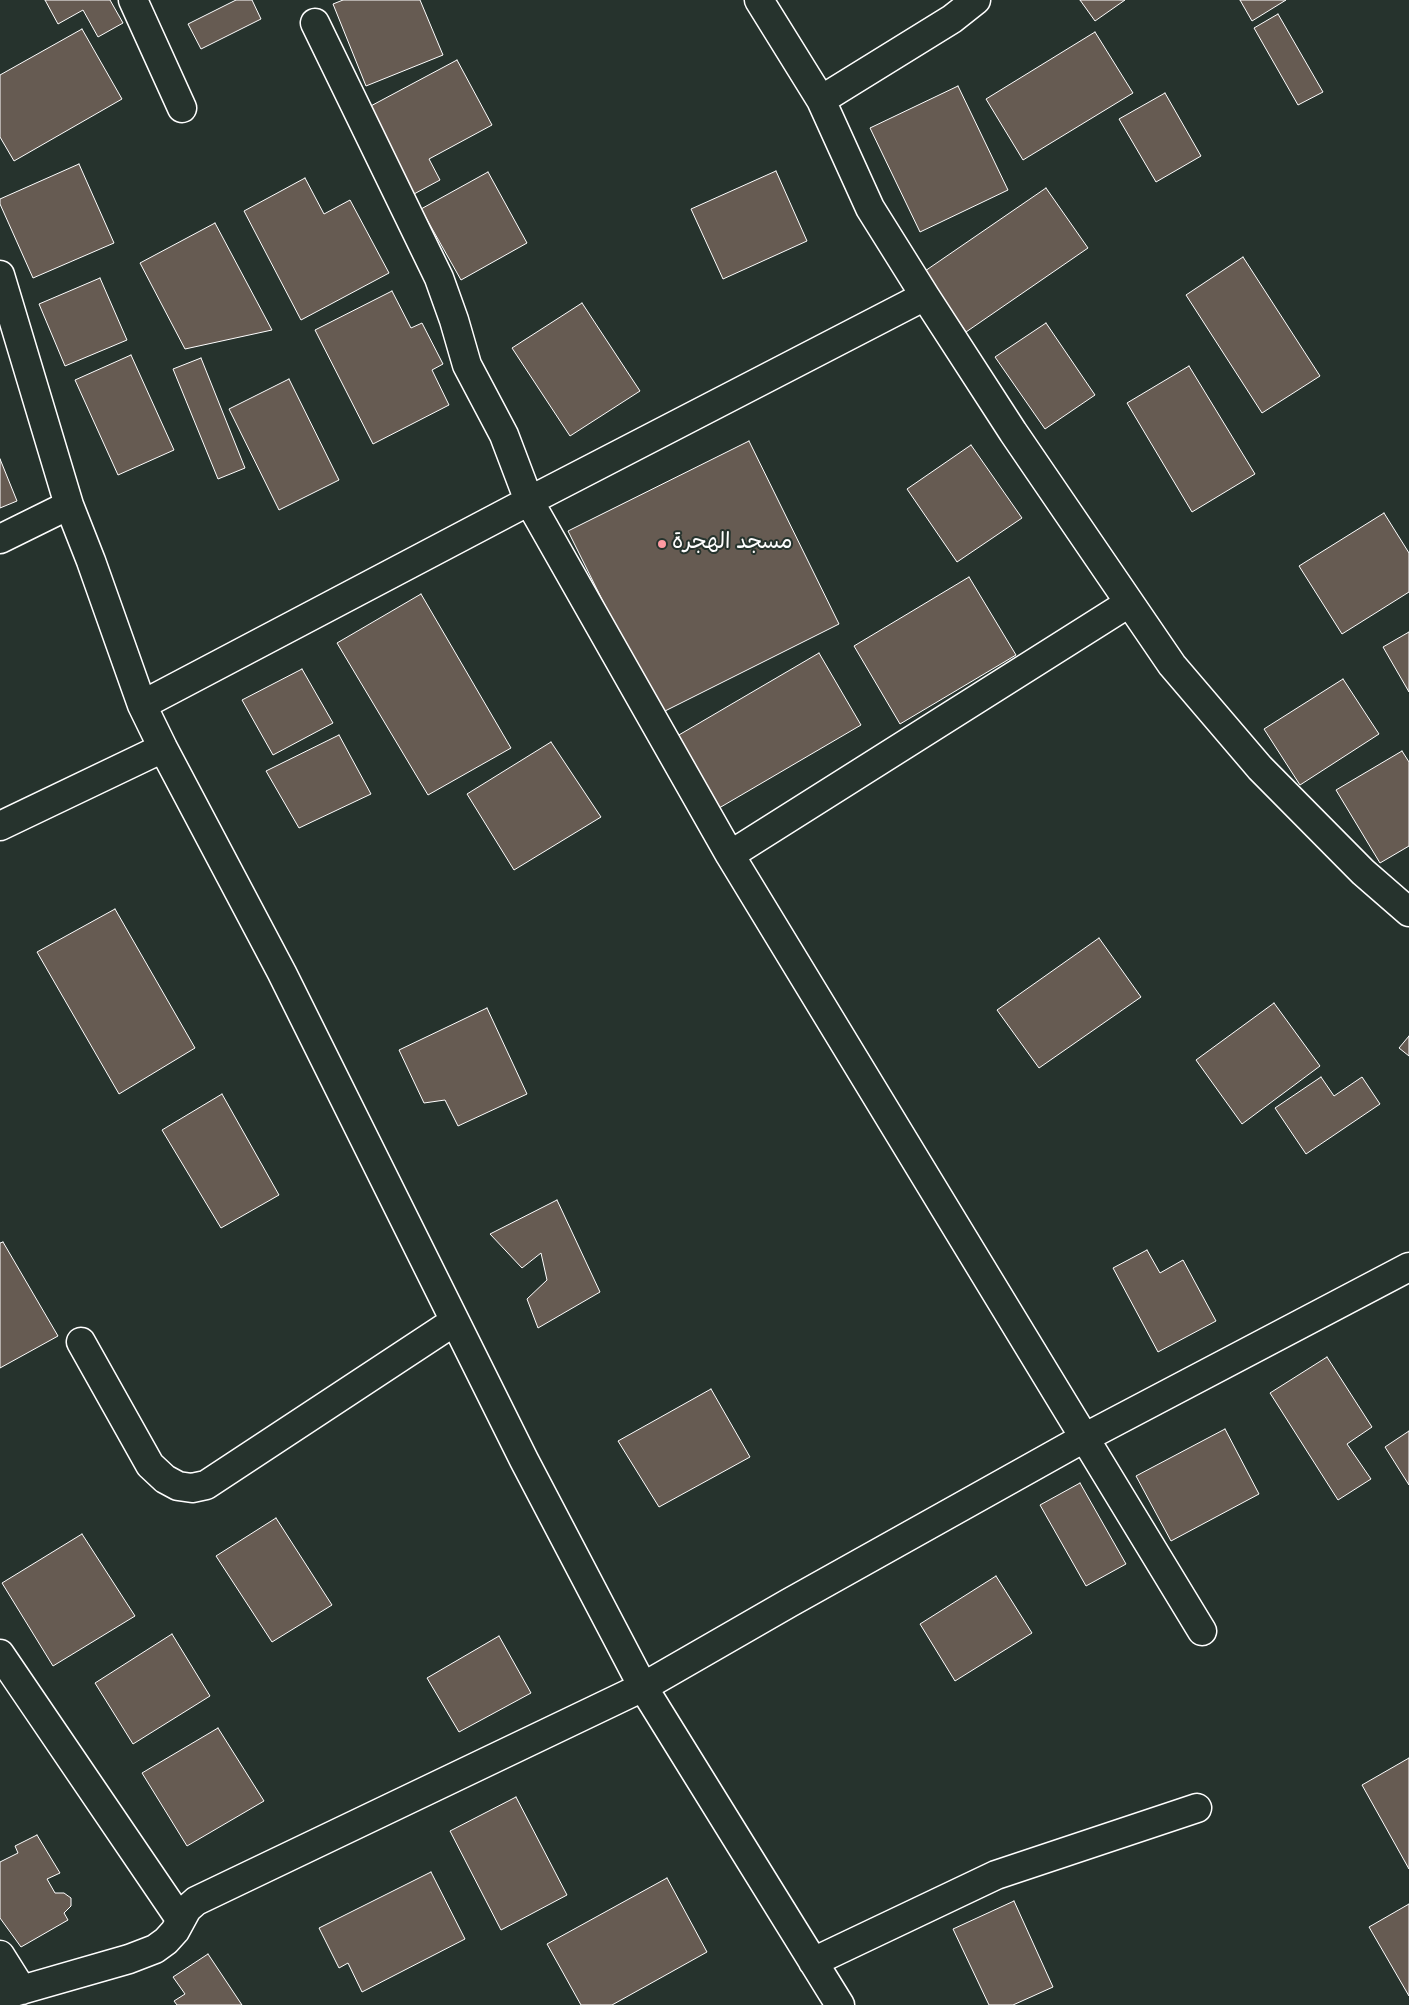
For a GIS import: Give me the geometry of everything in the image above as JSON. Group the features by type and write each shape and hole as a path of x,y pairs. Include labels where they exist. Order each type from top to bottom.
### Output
{"street":[{"path":"133,0 182,108"},
{"path":"759,0 821,100 870,208 1008,424 1172,665 1260,768 1363,872 1409,911"},
{"path":"821,100 952,19 976,0"},
{"path":"315,24 439,278 467,365 504,435 529,501 730,856 1202,1631"},
{"path":"0,275 69,505 142,705 282,973 524,1460 643,1687 840,2005"},
{"path":"142,705 529,501 925,296"},
{"path":"0,539 69,505"},
{"path":"730,856 1129,603"},
{"path":"0,826 163,748"},
{"path":"0,1956 11,1993 129,1959 149,1951 166,1941 175,1931 187,1909 196,1901 643,1687 1084,1438 1409,1267"},
{"path":"81,1342 150,1465 165,1479 178,1486 192,1488 206,1485 455,1321"},
{"path":"0,1654 180,1920"},
{"path":"813,1962 996,1875 1197,1808"}],"building":[{"path":"45,0 110,0 123,23 98,37 83,10 58,24"},
{"path":"236,0 252,0 261,19 201,49 188,24"},
{"path":"343,0 420,0 443,55 366,86 333,4"},
{"path":"1080,0 1125,0 1095,21"},
{"path":"1240,0 1286,0 1252,21"},
{"path":"1278,14 1323,92 1298,105 1254,28"},
{"path":"82,29 122,99 14,161 0,137 0,75"},
{"path":"1095,32 1133,93 1023,160 986,99"},
{"path":"457,60 492,125 429,159 440,180 414,194 367,108"},
{"path":"958,86 1008,190 920,232 870,128"},
{"path":"1165,93 1201,156 1156,182 1119,119"},
{"path":"79,164 114,243 33,278 0,204 0,199"},
{"path":"776,171 807,241 723,279 691,209"},
{"path":"488,172 527,243 461,280 421,209"},
{"path":"305,178 324,214 350,200 389,273 301,320 244,211"},
{"path":"1046,188 1088,248 966,332 925,271"},
{"path":"215,223 272,330 185,349 140,263"},
{"path":"1243,257 1320,376 1262,413 1186,295"},
{"path":"100,278 127,340 65,366 39,304"},
{"path":"392,291 411,328 422,323 443,364 432,370 449,405 373,444 315,330"},
{"path":"582,303 640,391 570,436 512,348"},
{"path":"1046,323 1095,395 1045,429 995,357"},
{"path":"131,355 174,450 118,475 75,380"},
{"path":"201,358 245,468 218,479 173,369"},
{"path":"1189,366 1255,474 1192,512 1127,403"},
{"path":"289,379 339,480 279,510 229,409"},
{"path":"749,441 839,624 659,714 568,531"},
{"path":"971,445 1022,518 957,562 907,489"},
{"path":"0,459 17,501 0,508"},
{"path":"1384,513 1409,553 1409,592 1342,634 1299,566"},
{"path":"969,577 1016,655 900,724 854,646"},
{"path":"421,594 511,748 428,795 337,643"},
{"path":"1409,632 1409,692 1383,647"},
{"path":"819,653 861,725 714,811 672,739"},
{"path":"302,669 333,723 273,755 242,700"},
{"path":"1343,679 1379,734 1300,785 1264,729"},
{"path":"339,735 371,794 299,828 266,771"},
{"path":"551,742 601,817 514,870 467,794"},
{"path":"1402,751 1409,762 1409,846 1380,863 1336,790"},
{"path":"115,909 195,1048 119,1094 37,952"},
{"path":"1099,938 1141,997 1039,1068 997,1010"},
{"path":"1274,1003 1320,1066 1242,1124 1196,1060"},
{"path":"487,1008 527,1094 458,1126 445,1100 424,1103 399,1050"},
{"path":"1409,1036 1409,1056 1399,1048"},
{"path":"1321,1077 1334,1096 1362,1077 1380,1104 1306,1154 1275,1108"},
{"path":"222,1094 279,1195 221,1228 162,1130"},
{"path":"557,1200 600,1292 538,1328 527,1299 547,1280 541,1253 522,1268 490,1234"},
{"path":"3,1242 58,1336 0,1368 0,1243"},
{"path":"1147,1250 1160,1273 1183,1260 1216,1321 1158,1352 1113,1268"},
{"path":"1327,1357 1372,1427 1347,1444 1371,1479 1338,1500 1270,1393"},
{"path":"711,1389 750,1457 659,1507 618,1441"},
{"path":"1225,1429 1259,1494 1171,1541 1136,1476"},
{"path":"1409,1431 1409,1485 1385,1447"},
{"path":"1080,1483 1126,1564 1086,1586 1040,1505"},
{"path":"276,1518 332,1605 272,1642 216,1556"},
{"path":"82,1534 135,1616 53,1666 2,1583"},
{"path":"996,1576 1032,1633 955,1681 920,1624"},
{"path":"172,1634 210,1696 133,1744 95,1683"},
{"path":"499,1636 531,1693 459,1732 427,1678"},
{"path":"218,1728 264,1801 187,1846 142,1773"},
{"path":"1409,1758 1409,1869 1362,1785"},
{"path":"516,1797 567,1895 501,1930 450,1831"},
{"path":"37,1835 60,1873 47,1879 55,1893 64,1893 71,1898 71,1906 64,1913 68,1920 21,1947 0,1918 0,1862 18,1853 15,1846"},
{"path":"431,1872 465,1939 362,1992 348,1963 339,1968 319,1928"},
{"path":"667,1878 707,1952 612,2005 581,2005 547,1944"},
{"path":"1014,1901 1053,1987 1013,2005 989,2005 953,1929"},
{"path":"1409,1904 1409,1996 1369,1927"},
{"path":"208,1954 242,2005 177,2005 174,2001 185,1994 173,1977"}],"place":[{"name":"مسجد الهجرة","path":"662,544"}]}
